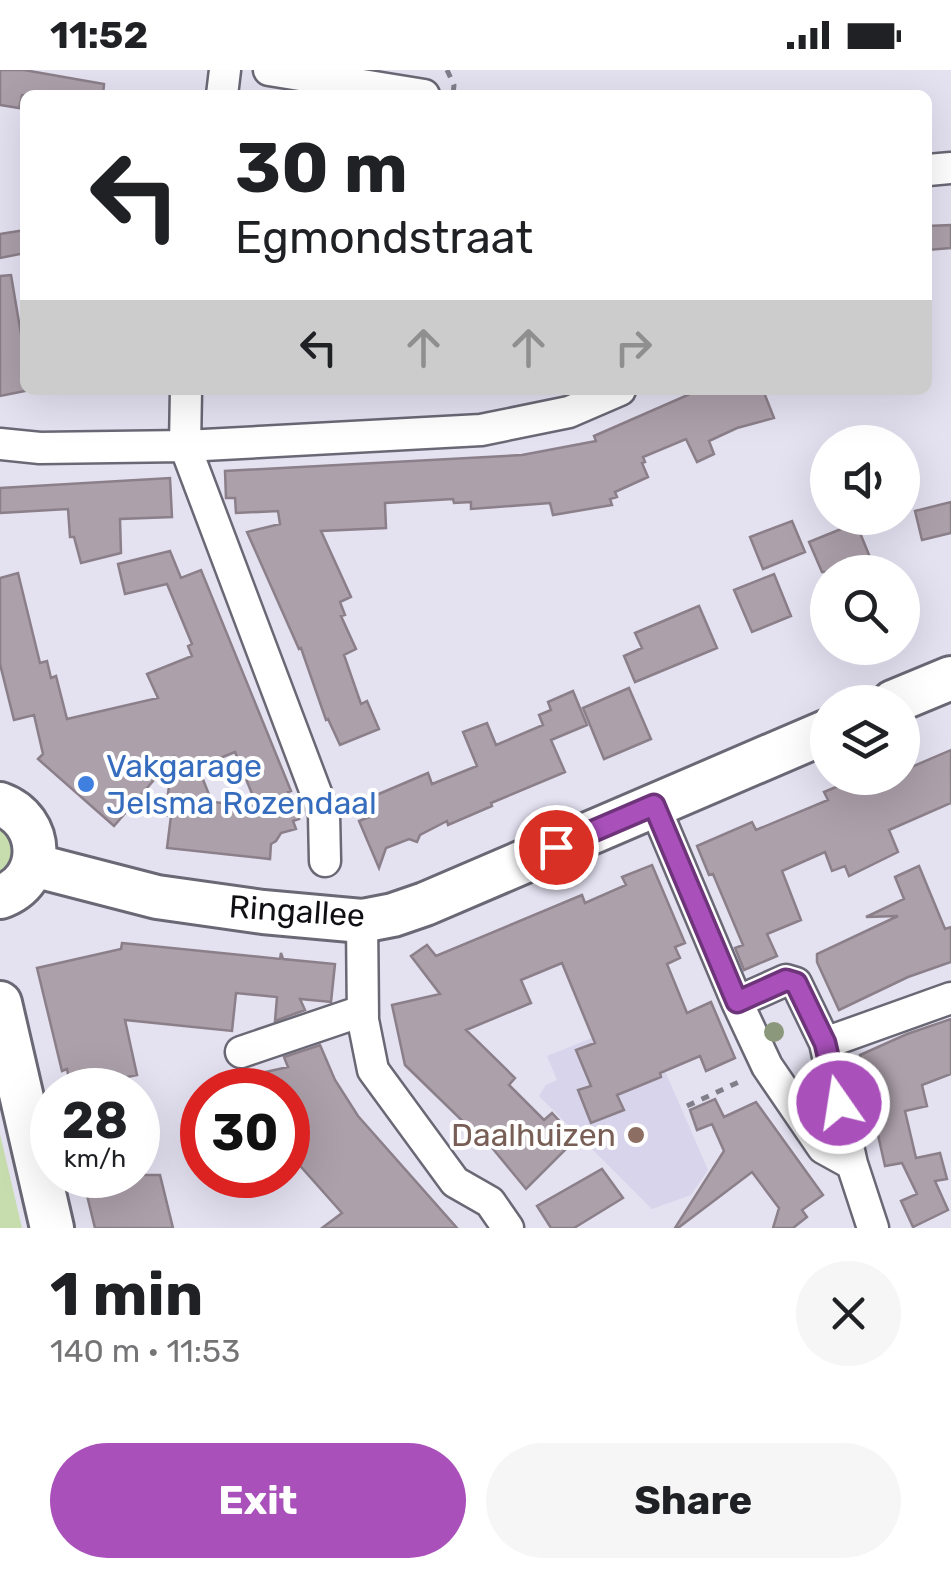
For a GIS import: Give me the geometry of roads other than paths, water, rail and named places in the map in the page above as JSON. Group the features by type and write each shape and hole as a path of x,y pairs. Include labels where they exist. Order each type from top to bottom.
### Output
{"main road":[{"path":"920,691 951,678"},
{"name":"Ringallee","path":"33,866 157,897 362,921 424,904 810,739"},
{"path":"0,804 20,814 36,852 26,878 0,896"},
{"path":"0,1003 52,1228"}],"street":[{"path":"269,70 409,85"},
{"path":"186,395 185,446 324,814 326,861"},
{"path":"0,444 40,448 185,446 481,430 569,412 608,395"},
{"path":"654,805 767,1066 823,1148 852,1164"},
{"path":"362,921 362,1011 372,1070 455,1182 490,1202 508,1228"},
{"path":"737,1002 786,980 796,983 825,1043 852,1164 873,1228"},
{"path":"825,1043 951,998"},
{"path":"240,1052 362,1011"}],"place":[{"name":"Vakgarage Jelsma Rozendaal","path":"86,784"},
{"name":"Daalhuizen","path":"636,1135"}]}
